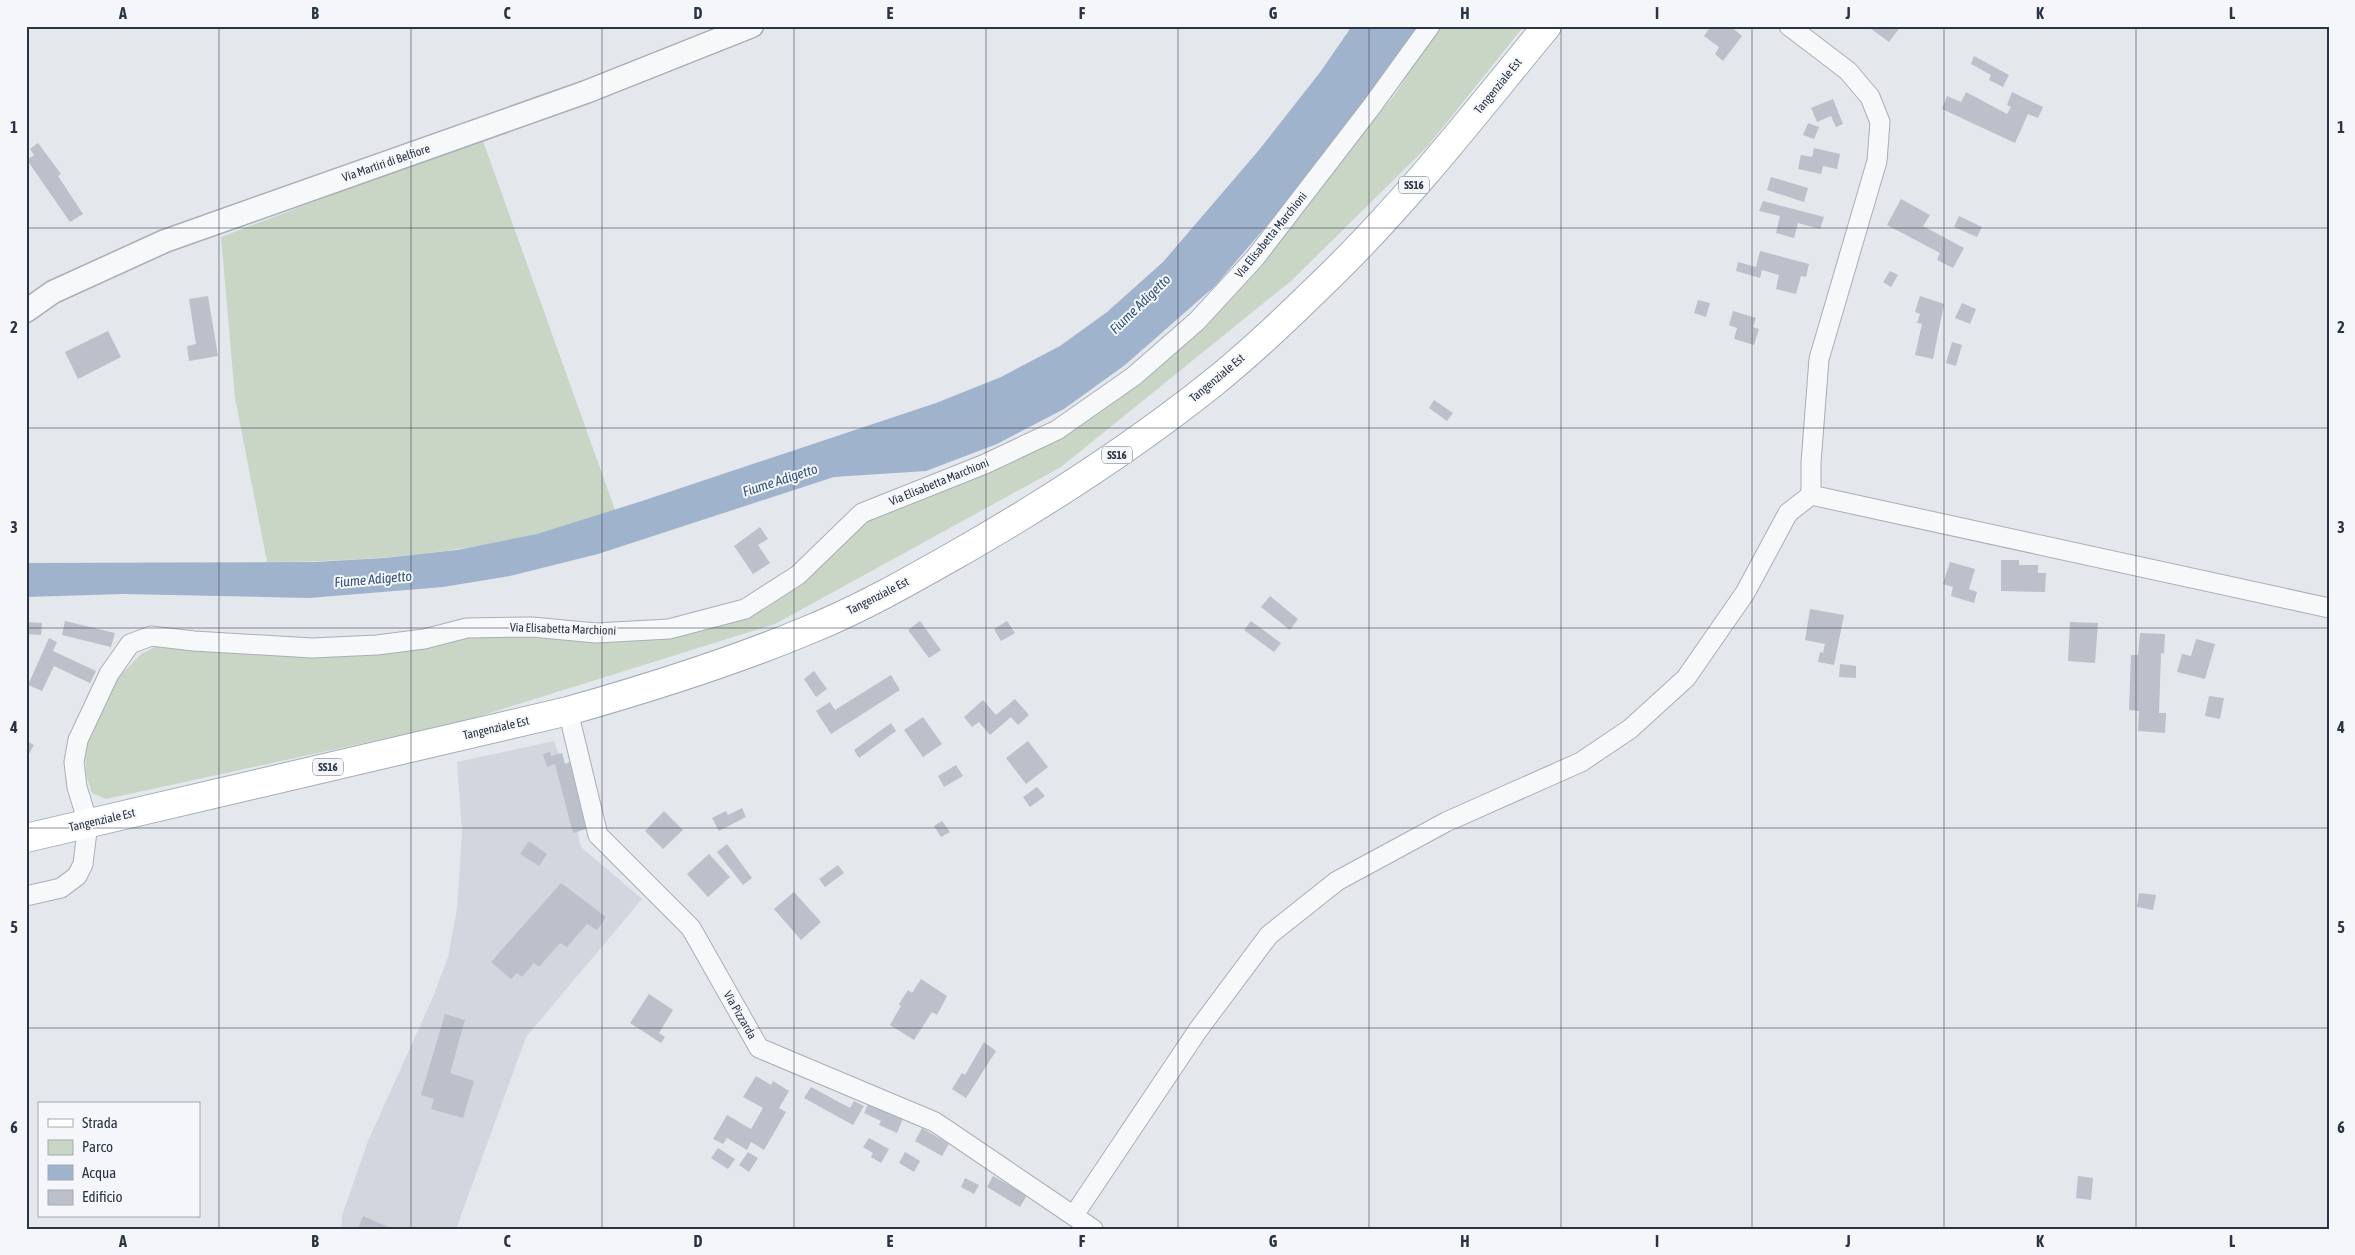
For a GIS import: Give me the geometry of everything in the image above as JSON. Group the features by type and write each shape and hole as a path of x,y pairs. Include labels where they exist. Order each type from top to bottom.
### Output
{"main road":[{"name":"Tangenziale Est","path":"26,838 568,711 628,694 747,654 809,630 910,581 1038,508 1098,468 1214,382 1332,274 1386,218 1547,26"}],"street":[{"name":"Via Martiri di Belfiore","path":"26,311 53,292 165,241 586,92 752,26"},
{"name":"Via Elisabetta Marchioni","path":"26,896 61,888 77,876 83,864 88,823 78,787 74,762 78,740 109,674 130,644 151,636 194,641 312,648 377,645 424,639 467,628 532,627 596,633 669,629 745,609 798,575 862,513 985,464 1057,430 1134,376 1197,321 1261,250 1372,106 1430,26"},
{"path":"1074,1215 1198,1030 1269,935 1337,881 1446,822 1581,762 1630,728 1686,678 1746,593 1788,513 1810,495 1819,359 1877,161 1880,122 1870,97 1848,71 1790,26"},
{"path":"1810,495 2329,608"},
{"name":"Via Pizzarda","path":"568,711 598,835 691,928 759,1048 935,1122 1093,1229"}],"shaded area":[{"path":"554,741 560,757 581,847 642,899 526,1037 456,1229 341,1229 342,1216 368,1141 433,997 448,957 457,909 462,832 457,762"}],"green space":[{"path":"1439,26 1524,26 1427,147 1291,281 1061,467 775,624 461,722 106,799 92,793 86,775 85,746 115,681 141,654 165,642 245,652 467,631 526,631 744,614 865,518 1057,439 1263,258 1396,93"},
{"path":"483,141 615,510 535,535 469,548 369,559 267,562 235,398 221,237 376,178"}],"water":[{"name":"Fiume Adigetto","path":"1352,26 1420,26 1334,147 1215,286 1125,365 1064,409 997,444 926,471 834,477 598,554 510,576 443,587 309,598 123,594 26,597 26,563 315,562 384,558 457,550 537,534 936,403 1001,377 1060,346 1107,312 1163,262 1259,150 1321,71"}],"building":[{"path":"1711,26 1730,26 1742,36 1723,61 1715,54 1719,47 1704,36"},
{"path":"1867,26 1901,26 1889,42"},
{"path":"1974,56 2009,75 2003,87 1989,80 1991,75 1971,64"},
{"path":"1966,92 2007,114 2011,107 2007,105 2012,92 2043,107 2038,118 2028,114 2015,143 1942,109 1947,96 1961,102"},
{"path":"1833,99 1843,124 1836,127 1831,116 1817,122 1811,108"},
{"path":"1808,123 1819,127 1814,139 1803,135"},
{"path":"38,143 61,174 58,176 83,214 70,222 27,160 34,155 30,149"},
{"path":"1814,148 1840,154 1837,169 1823,166 1821,174 1798,169 1801,155 1812,157"},
{"path":"1771,177 1808,188 1804,202 1767,190"},
{"path":"1901,199 1930,215 1923,226 1964,248 1953,268 1937,260 1940,253 1887,225"},
{"path":"1763,201 1824,217 1820,229 1798,223 1794,238 1776,233 1780,216 1759,211"},
{"path":"1959,216 1982,227 1977,237 1954,227"},
{"path":"1760,251 1809,264 1806,277 1801,276 1796,294 1776,289 1779,275 1762,270 1760,278 1736,271 1738,262 1756,267"},
{"path":"1890,271 1898,275 1891,287 1883,282"},
{"path":"208,296 218,356 189,361 187,346 196,344 189,299"},
{"path":"1920,296 1944,304 1933,359 1915,355 1922,324 1917,323 1920,314 1915,312"},
{"path":"1698,300 1710,303 1706,317 1694,313"},
{"path":"1962,303 1976,309 1970,324 1955,318"},
{"path":"1733,311 1756,318 1753,327 1759,329 1754,345 1734,339 1737,328 1729,325"},
{"path":"108,331 121,357 78,379 65,352"},
{"path":"1952,342 1962,345 1956,366 1946,363"},
{"path":"1434,400 1453,413 1447,421 1429,408"},
{"path":"760,527 768,539 758,545 770,563 753,574 734,546"},
{"path":"2001,560 2019,560 2019,565 2038,565 2038,573 2046,573 2045,592 2001,591"},
{"path":"1950,562 1975,569 1969,589 1977,592 1974,603 1951,596 1953,587 1943,584"},
{"path":"1270,596 1298,619 1290,630 1261,607"},
{"path":"1810,609 1844,615 1834,665 1818,662 1820,652 1823,653 1825,644 1805,640"},
{"path":"65,621 115,633 111,647 62,635"},
{"path":"920,621 941,650 929,658 908,630"},
{"path":"1007,621 1015,633 1001,641 994,629"},
{"path":"1251,621 1281,643 1274,652 1244,630"},
{"path":"26,622 42,623 41,635 26,634"},
{"path":"2070,622 2098,623 2095,663 2068,661"},
{"path":"2140,633 2165,634 2164,654 2161,653 2159,713 2166,713 2165,733 2138,731 2139,711 2129,710 2131,655 2138,655"},
{"path":"49,638 57,642 53,651 96,671 90,683 54,666 42,691 28,685"},
{"path":"2196,639 2215,644 2205,679 2177,672 2182,654 2191,656"},
{"path":"1840,664 1856,666 1856,678 1839,677"},
{"path":"814,671 827,689 816,697 804,679"},
{"path":"891,675 900,690 831,734 816,711 830,702 835,710"},
{"path":"2209,696 2224,698 2220,719 2205,716"},
{"path":"1015,699 1029,715 1018,725 1011,717 990,735 979,722 972,727 964,717 983,700 996,715"},
{"path":"923,717 942,744 923,757 904,730"},
{"path":"891,723 896,731 859,758 854,750"},
{"path":"26,741 34,745 26,759"},
{"path":"1028,741 1048,767 1026,784 1006,758"},
{"path":"550,752 551,756 562,753 565,764 570,762 586,829 573,833 555,764 547,767 543,754"},
{"path":"956,765 963,776 944,787 938,776"},
{"path":"1037,787 1045,796 1030,807 1023,797"},
{"path":"742,808 746,817 719,831 712,818 726,811 728,815"},
{"path":"664,811 683,830 663,849 645,831"},
{"path":"942,821 950,832 941,837 934,826"},
{"path":"529,841 547,854 539,866 520,854"},
{"path":"727,844 752,878 743,885 717,852"},
{"path":"709,854 730,877 708,897 687,874"},
{"path":"838,865 844,873 825,887 819,879"},
{"path":"561,883 606,917 597,930 587,924 567,947 560,943 539,967 534,963 522,977 517,973 511,979 491,962"},
{"path":"794,892 821,922 801,940 774,909"},
{"path":"2139,893 2156,895 2153,910 2137,907"},
{"path":"921,979 947,996 937,1015 932,1012 914,1040 890,1025 901,1006 899,1004 908,990 912,993"},
{"path":"649,994 673,1010 659,1033 665,1037 661,1043 630,1023"},
{"path":"445,1014 465,1020 450,1073 474,1081 463,1118 431,1109 434,1099 421,1095"},
{"path":"984,1042 996,1051 966,1098 952,1089 962,1073 965,1075"},
{"path":"756,1076 771,1085 773,1081 789,1091 779,1108 786,1112 764,1150 751,1142 747,1150 727,1138 723,1144 713,1139 727,1115 751,1129 763,1108 743,1097"},
{"path":"811,1087 850,1108 854,1101 864,1106 853,1125 804,1098"},
{"path":"870,1101 904,1116 897,1133 879,1125 881,1121 864,1113"},
{"path":"922,1128 949,1144 942,1156 915,1141"},
{"path":"869,1138 889,1149 881,1163 871,1157 873,1153 863,1147"},
{"path":"718,1148 735,1159 728,1169 711,1158"},
{"path":"748,1152 758,1158 749,1172 739,1165"},
{"path":"905,1152 920,1161 914,1172 899,1163"},
{"path":"993,1176 1027,1195 1020,1207 987,1187"},
{"path":"2078,1176 2093,1178 2091,1200 2076,1198"},
{"path":"965,1178 979,1185 974,1194 961,1187"},
{"path":"363,1216 393,1229 358,1229"}]}
